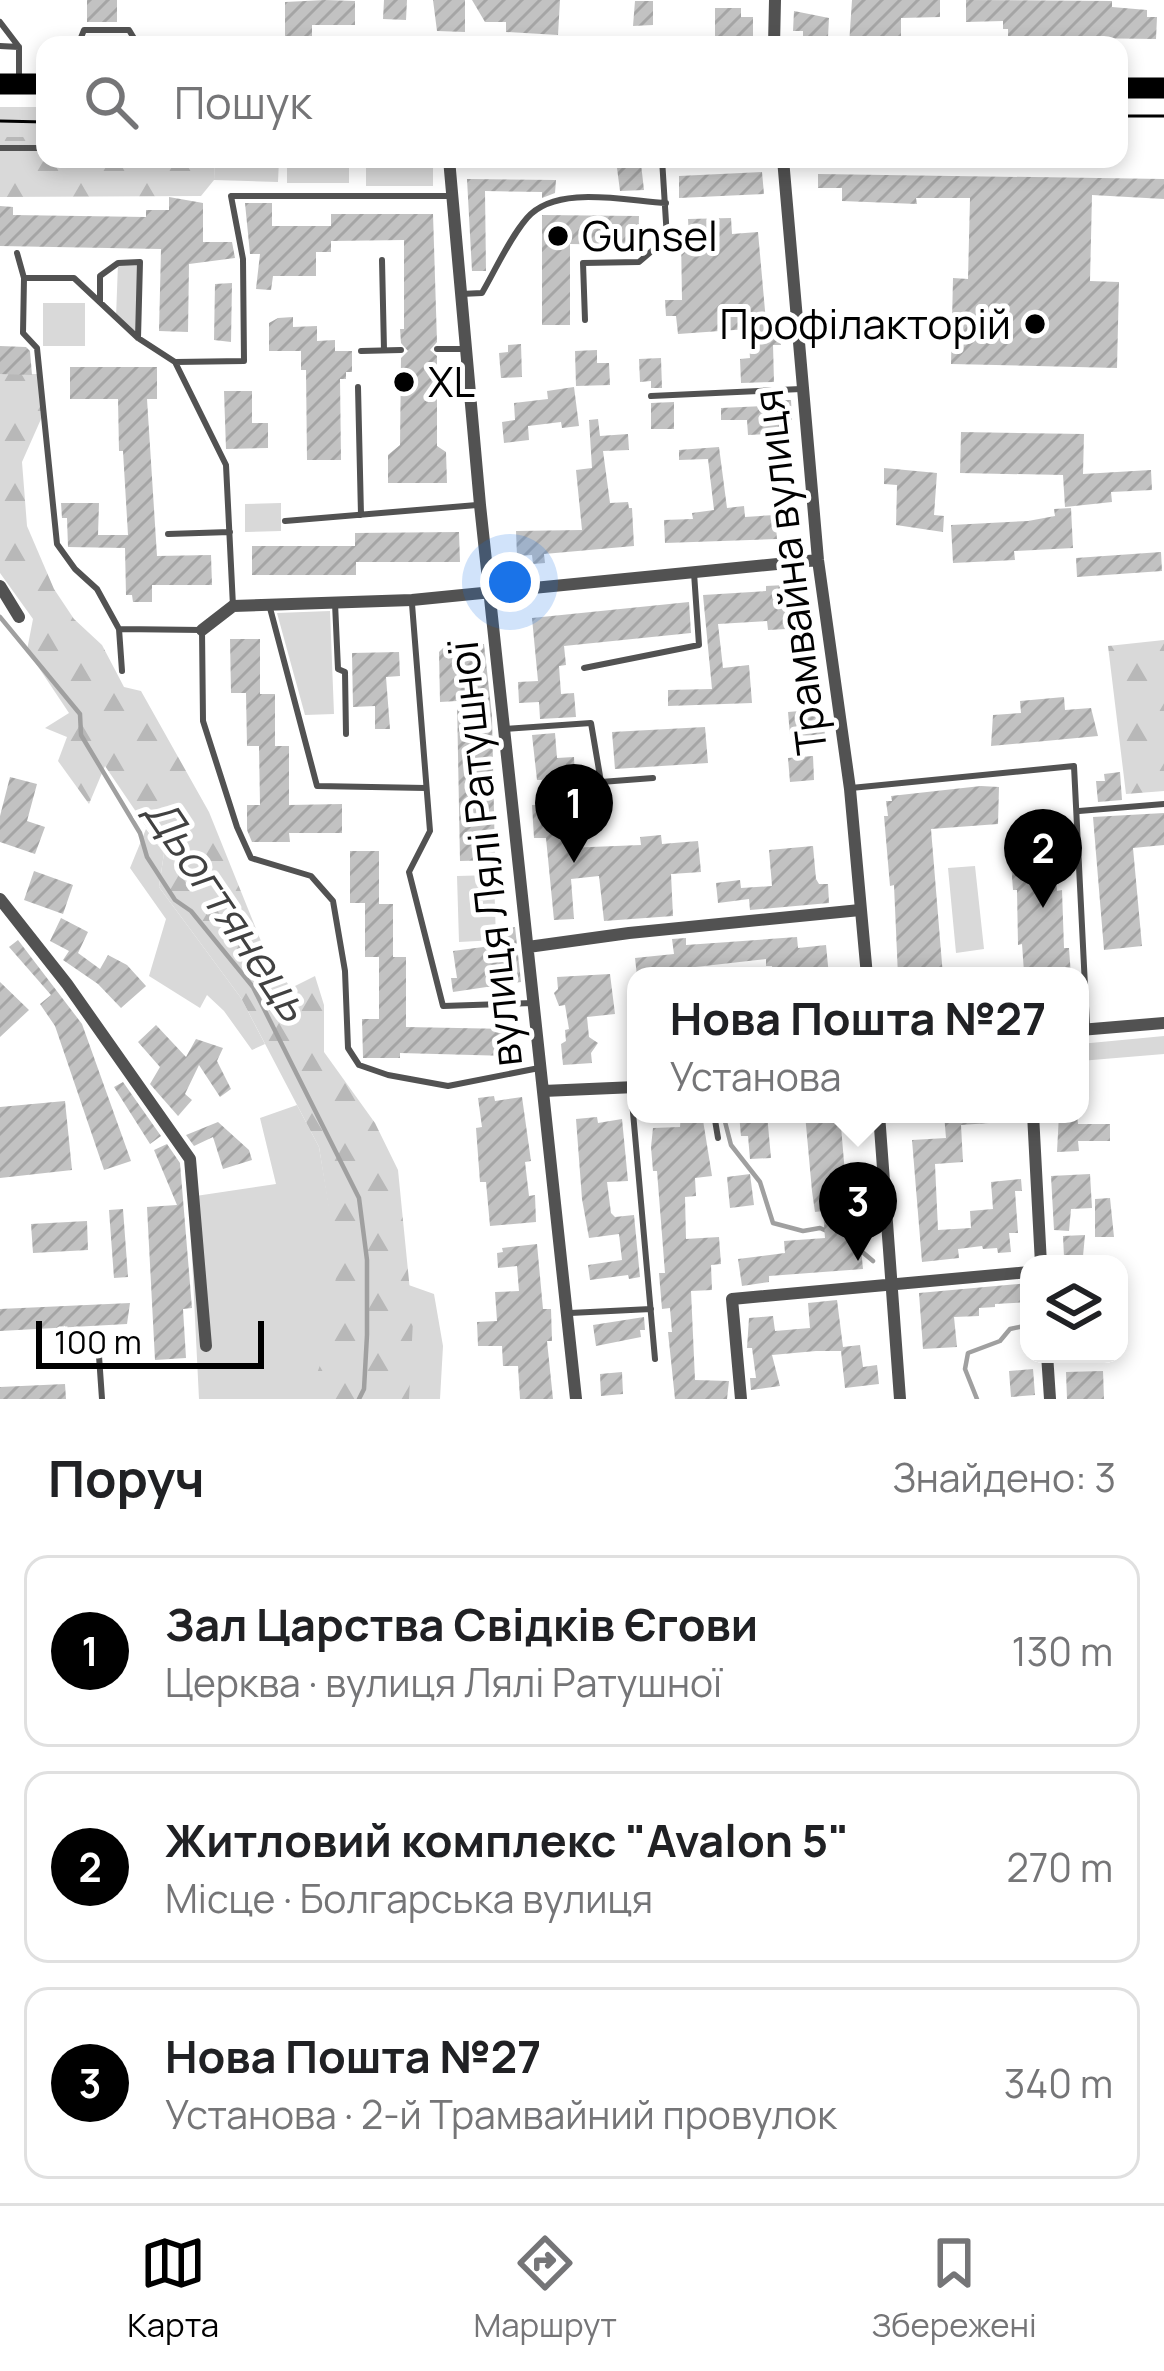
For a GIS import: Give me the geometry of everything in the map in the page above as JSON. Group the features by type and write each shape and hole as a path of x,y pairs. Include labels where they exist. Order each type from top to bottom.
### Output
{"main road":[{"path":"1128,88 1164,88"}],"street":[{"path":"774,36 775,0"},
{"name":"вулиця Лялі Ратушної","path":"450,168 480,505 576,1399"},
{"name":"Трамвайна вулиця","path":"784,168 818,560 850,788 866,967"},
{"path":"202,630 233,606 412,600 818,560"},
{"path":"0,586 19,617"},
{"path":"0,899 67,984 190,1159 206,1346"},
{"path":"528,947 860,910"},
{"path":"1089,1029 1164,1023"},
{"path":"543,1091 627,1088"},
{"path":"880,1123 900,1399"},
{"path":"1034,1123 1041,1255"},
{"path":"741,1399 732,1299 1020,1273"},
{"path":"1048,1363 1050,1399"}],"lane":[{"path":"0,22 19,47"},
{"path":"82,36 84,30 129,30 133,36"},
{"path":"0,46 19,47"},
{"path":"10,84 19,47"},
{"path":"0,148 36,148"},
{"path":"585,320 583,263 639,262 667,238 663,168"},
{"path":"175,362 244,361 243,259 231,196 452,196"},
{"path":"461,295 482,293 526,219 542,205 566,199 666,203"},
{"path":"17,254 24,278 23,333 38,348 57,544 97,589 118,629 122,670"},
{"path":"382,260 384,350"},
{"path":"100,302 100,275 118,263 140,262 138,338"},
{"path":"24,278 74,278 138,338 175,362 228,470 233,606"},
{"path":"436,349 466,349"},
{"path":"361,351 401,350"},
{"path":"358,387 361,515"},
{"path":"651,396 801,389"},
{"path":"285,521 480,505"},
{"path":"168,534 230,532"},
{"path":"584,668 699,644 694,573"},
{"path":"412,600 430,831 409,872 443,1006 534,1003"},
{"path":"335,603 338,669 345,672 346,734"},
{"path":"269,604 317,786 426,788"},
{"path":"118,629 202,630 203,722 237,827 251,858 311,876 333,902 345,971 348,1048 359,1065 448,1086 541,1068"},
{"path":"506,728 591,723 601,782 653,778"},
{"path":"850,788 1074,766 1082,967"},
{"path":"1079,811 1164,804"},
{"path":"637,1123 655,1359"},
{"path":"716,1123 718,1138"},
{"path":"567,1313 651,1309"},
{"path":"99,1356 102,1399"}],"green space":[{"path":"0,107 36,107 36,137 0,137"},
{"path":"0,137 36,137 36,168 215,168 214,180 201,196 0,197"},
{"path":"215,168 279,168 278,182 214,180"},
{"path":"287,168 349,168 349,183 287,183"},
{"path":"366,168 433,168 433,186 366,186"},
{"path":"140,262 138,338 116,318 118,263"},
{"path":"43,303 85,303 85,346 43,346"},
{"path":"0,374 37,374 45,410 22,462 27,526 54,589 74,619 102,645 124,687 141,691 209,812 267,956 291,988 315,976 324,1005 324,1052 375,1123 398,1170 413,1321 409,1399 307,1399 331,1337 337,1261 319,1147 241,998 159,887 164,853 105,766 89,804 58,761 67,737 45,728 69,713 27,650 33,619 0,573"},
{"path":"281,503 281,531 245,532 245,504"},
{"path":"330,611 334,714 305,715 277,613"},
{"path":"1164,640 1164,791 1126,794 1108,646"},
{"path":"146,829 164,853 159,887 241,998 265,1044 252,1050 207,995 200,1008 149,976 166,919 130,868"},
{"path":"975,866 984,949 956,953 948,868"},
{"path":"494,875 496,940 459,942 457,876"},
{"path":"1164,1036 1164,1054 1089,1060 1089,1043"},
{"path":"297,1105 319,1147 338,1260 434,1294 443,1346 440,1399 199,1399 189,1197 276,1184 260,1118"}],"building":[{"path":"87,0 117,0 117,22 87,22"},
{"path":"384,0 407,0 406,20 383,19"},
{"path":"433,0 465,0 465,32 437,31"},
{"path":"472,0 560,0 558,35 506,32 506,22 485,22"},
{"path":"852,0 940,0 940,17 901,18 901,36 850,36"},
{"path":"966,0 1112,1 1112,7 1147,10 1147,17 1157,17 1156,39 1008,36 1003,21 966,22"},
{"path":"355,1 355,25 312,25 312,36 285,36 285,2"},
{"path":"635,1 653,1 653,25 633,26"},
{"path":"715,8 741,8 741,17 753,17 753,36 715,36"},
{"path":"794,11 829,18 828,36 793,31"},
{"path":"617,168 641,168 644,190 620,191"},
{"path":"762,172 764,194 679,198 679,176"},
{"path":"818,174 1164,179 1164,199 1092,195 1090,281 1119,282 1117,368 951,364 953,278 968,279 970,198 916,198 917,204 842,201 842,188 818,188"},
{"path":"467,179 556,180 555,193 542,198 542,192 485,191 486,271 472,271"},
{"path":"169,197 203,203 203,242 232,242 235,258 189,264 188,332 159,331 161,249 0,246 0,206 13,207 13,215 146,217 146,210 169,210"},
{"path":"245,203 272,203 272,226 331,226 331,214 433,214 437,342 430,350 437,356 437,446 446,452 447,483 388,483 388,455 400,445 401,358 408,351 401,343 400,329 404,329 404,240 331,241 331,252 316,252 316,276 273,276 271,290 256,289 260,254 250,254"},
{"path":"542,215 639,216 638,245 570,244 570,325 542,325"},
{"path":"731,218 732,234 758,232 767,333 780,332 781,345 773,345 774,382 741,383 740,359 750,358 748,329 678,334 676,316 666,316 665,300 682,300 681,237 689,236 688,219"},
{"path":"232,283 231,342 214,340 215,284"},
{"path":"293,317 293,327 317,326 317,341 335,340 335,351 352,351 352,372 340,379 341,460 307,460 306,370 301,370 301,351 269,351 269,323"},
{"path":"521,344 522,377 501,378 499,353 508,352 508,345"},
{"path":"0,346 26,347 32,375 0,374"},
{"path":"597,350 597,363 609,363 610,385 576,386 575,351"},
{"path":"661,358 662,388 651,388 651,381 640,382 639,359"},
{"path":"70,367 157,367 157,399 147,399 157,556 211,555 212,585 152,585 152,602 133,602 132,595 126,595 125,548 68,547 61,503 99,503 98,535 128,535 118,399 70,399"},
{"path":"574,387 579,426 562,428 561,422 528,426 529,440 504,443 502,422 515,420 514,403 548,399 547,391"},
{"path":"224,391 252,391 252,423 268,423 268,448 226,449"},
{"path":"791,400 792,420 779,421 780,445 768,446 768,434 748,435 747,420 721,420 721,408"},
{"path":"674,402 674,429 651,429 651,403"},
{"path":"598,419 600,436 628,434 629,450 603,451 610,503 628,502 632,508 634,546 544,554 545,563 533,564 532,555 517,556 516,531 582,530 576,470 592,468 589,420"},
{"path":"961,432 1084,434 1083,474 1151,470 1152,490 1111,492 1112,502 1065,507 1063,475 960,473"},
{"path":"719,447 727,508 744,506 745,517 775,515 777,539 665,543 664,520 693,519 692,513 714,510 708,459 679,460 679,450"},
{"path":"884,468 937,473 934,515 944,516 943,532 896,525 897,485 884,484"},
{"path":"1071,508 1073,548 1014,551 1015,560 953,563 951,525 1028,521 1055,516 1054,509"},
{"path":"459,532 460,562 356,562 356,575 252,575 252,546 355,546 355,533"},
{"path":"1161,552 1162,571 1077,577 1076,558"},
{"path":"804,584 806,628 768,630 767,621 718,624 723,668 749,665 752,703 668,706 668,690 712,689 703,595"},
{"path":"689,602 691,633 564,646 566,665 559,666 561,694 574,693 576,717 540,719 539,702 519,703 518,682 538,681 532,618"},
{"path":"230,639 260,639 260,694 275,694 275,746 289,746 289,805 342,804 342,833 289,833 290,842 252,842 247,805 260,805 259,746 247,746 246,693 231,693"},
{"path":"447,644 484,644 492,716 495,860 460,861 457,701 440,702 439,652"},
{"path":"399,652 400,676 386,677 390,729 375,729 375,706 353,707 352,653"},
{"path":"1064,697 1065,710 1091,708 1098,736 991,746 993,715 1021,713 1020,701"},
{"path":"823,709 825,736 790,735 788,712"},
{"path":"705,727 708,763 615,769 612,732"},
{"path":"555,733 557,758 574,757 575,779 537,780 532,735"},
{"path":"813,756 814,780 790,782 788,758"},
{"path":"1120,772 1122,800 1098,802 1096,781 1105,781 1104,774"},
{"path":"10,777 37,784 27,821 45,827 35,854 0,842 0,816"},
{"path":"999,787 998,824 931,829 942,967 898,967 894,885 890,886 884,816 888,816 886,801 892,801 891,796"},
{"path":"559,804 564,810 566,848 641,845 640,837 661,835 662,844 698,841 701,872 671,874 673,916 604,921 599,876 571,879 574,919 554,920 546,838 534,838 532,805"},
{"path":"1164,813 1164,845 1133,848 1142,946 1104,950 1093,817"},
{"path":"813,846 816,879 828,884 829,903 750,910 749,899 718,903 716,883 740,880 741,888 772,886 769,850"},
{"path":"350,851 379,851 379,904 393,904 393,957 406,957 406,1027 509,1029 509,1056 400,1053 400,1058 363,1058 362,1019 379,1019 379,957 365,957 365,903 350,903"},
{"path":"1018,857 1054,857 1070,967 1024,967 1011,862 1019,861"},
{"path":"34,871 73,885 63,914 24,900"},
{"path":"61,918 88,932 78,953 100,969 108,955 127,965 146,986 121,1008 98,984 63,960 69,951 50,941"},
{"path":"515,927 521,982 453,992 451,978 457,978 453,951 506,944 504,929"},
{"path":"797,937 798,948 826,945 828,967 772,967 766,966 766,959 695,967 636,967 635,958 674,954 672,939 686,938 686,945"},
{"path":"18,940 82,1024 131,1161 104,1170 55,1026 40,1004 51,995 9,947"},
{"path":"610,974 615,1014 587,1017 589,1037 598,1043 591,1053 592,1063 563,1065 561,1044 569,1029 565,1005 559,1006 554,993 557,977"},
{"path":"0,982 29,1010 0,1037"},
{"path":"156,1025 186,1057 196,1039 223,1048 217,1061 231,1089 220,1097 199,1065 185,1094 192,1100 178,1116 150,1084 160,1067 138,1042"},
{"path":"123,1082 161,1136 150,1144 114,1087"},
{"path":"494,1096 495,1101 522,1097 531,1161 525,1162 529,1196 535,1195 536,1222 490,1226 486,1182 480,1182 476,1128 482,1127 478,1098"},
{"path":"65,1101 72,1170 0,1178 0,1107"},
{"path":"597,1117 598,1123 622,1119 628,1181 607,1182 611,1213 615,1217 634,1215 640,1277 590,1280 588,1265 622,1260 619,1234 589,1238 582,1199 576,1119"},
{"path":"218,1122 249,1150 252,1160 223,1169 213,1137 194,1146 186,1135"},
{"path":"680,1123 703,1123 712,1176 695,1178 696,1196 685,1197 686,1239 719,1237 721,1264 711,1265 712,1290 691,1291 695,1380 729,1381 727,1399 675,1399 670,1308 662,1309 659,1273 665,1273 651,1147 653,1128 680,1127"},
{"path":"740,1123 768,1123 771,1158 750,1159 748,1136 741,1136"},
{"path":"806,1123 841,1123 846,1186 855,1186 863,1269 769,1276 769,1282 742,1286 738,1259 785,1253 784,1241 825,1238 823,1211 815,1212"},
{"path":"945,1123 989,1123 961,1125 963,1162 935,1164 938,1230 971,1228 970,1211 993,1209 991,1182 1021,1179 1022,1191 1015,1191 1018,1233 1009,1233 1011,1252 998,1253 997,1248 982,1246 958,1249 959,1258 922,1262 912,1140 946,1138"},
{"path":"1059,1123 1110,1124 1110,1141 1078,1141 1079,1151 1057,1152"},
{"path":"167,1144 180,1163 192,1308 183,1309 186,1358 155,1360 147,1207 177,1205 154,1150"},
{"path":"750,1174 754,1205 730,1208 727,1177"},
{"path":"1090,1174 1092,1208 1071,1209 1069,1231 1054,1230 1051,1176"},
{"path":"1110,1198 1114,1237 1095,1237 1095,1199"},
{"path":"123,1209 128,1277 114,1278 109,1210"},
{"path":"87,1221 88,1250 33,1253 31,1224"},
{"path":"1085,1235 1083,1255 1064,1255 1063,1236"},
{"path":"537,1244 543,1309 551,1309 552,1341 547,1341 553,1399 520,1399 518,1366 503,1366 502,1346 478,1346 477,1322 497,1321 495,1292 519,1291 517,1266 498,1268 497,1253 502,1248"},
{"path":"1020,1284 1020,1303 979,1308 979,1316 954,1317 957,1347 923,1349 919,1293"},
{"path":"837,1300 843,1347 860,1345 863,1367 877,1365 879,1384 845,1388 841,1351 816,1351 772,1355 780,1386 751,1390 750,1378 756,1378 752,1348 747,1348 749,1318 773,1316 775,1331 810,1328 808,1303"},
{"path":"130,1303 127,1324 0,1331 0,1309"},
{"path":"644,1317 641,1337 596,1346 593,1325"},
{"path":"1033,1369 1035,1395 1011,1397 1009,1371"},
{"path":"1103,1371 1104,1399 1067,1399 1066,1372"},
{"path":"622,1372 623,1394 601,1396 600,1374"},
{"path":"65,1384 66,1399 0,1399 0,1387"}],"waterway":[{"name":"Дьогтянець","path":"0,617 80,714 81,735 175,900 191,911 253,987 359,1198 367,1260 364,1389 359,1399"},
{"path":"725,1123 731,1145 760,1182 773,1223 829,1232"},
{"path":"860,1250 873,1261"},
{"path":"977,1399 965,1369 968,1353 1000,1341 1010,1329 1020,1327"}],"tram line":[{"path":"1128,116 1164,116"},
{"path":"0,121 36,122"}],"place":[{"name":"Gunsel","path":"558,236"},
{"name":"Профілакторій","path":"1035,324"},
{"name":"XL","path":"404,382"},
{"name":"Зал Царства Свідків Єгови","path":"574,863"},
{"name":"Житловий комплекс \"Avalon 5\"","path":"1043,908"},
{"name":"Нова Пошта №27","path":"858,1261"}]}
